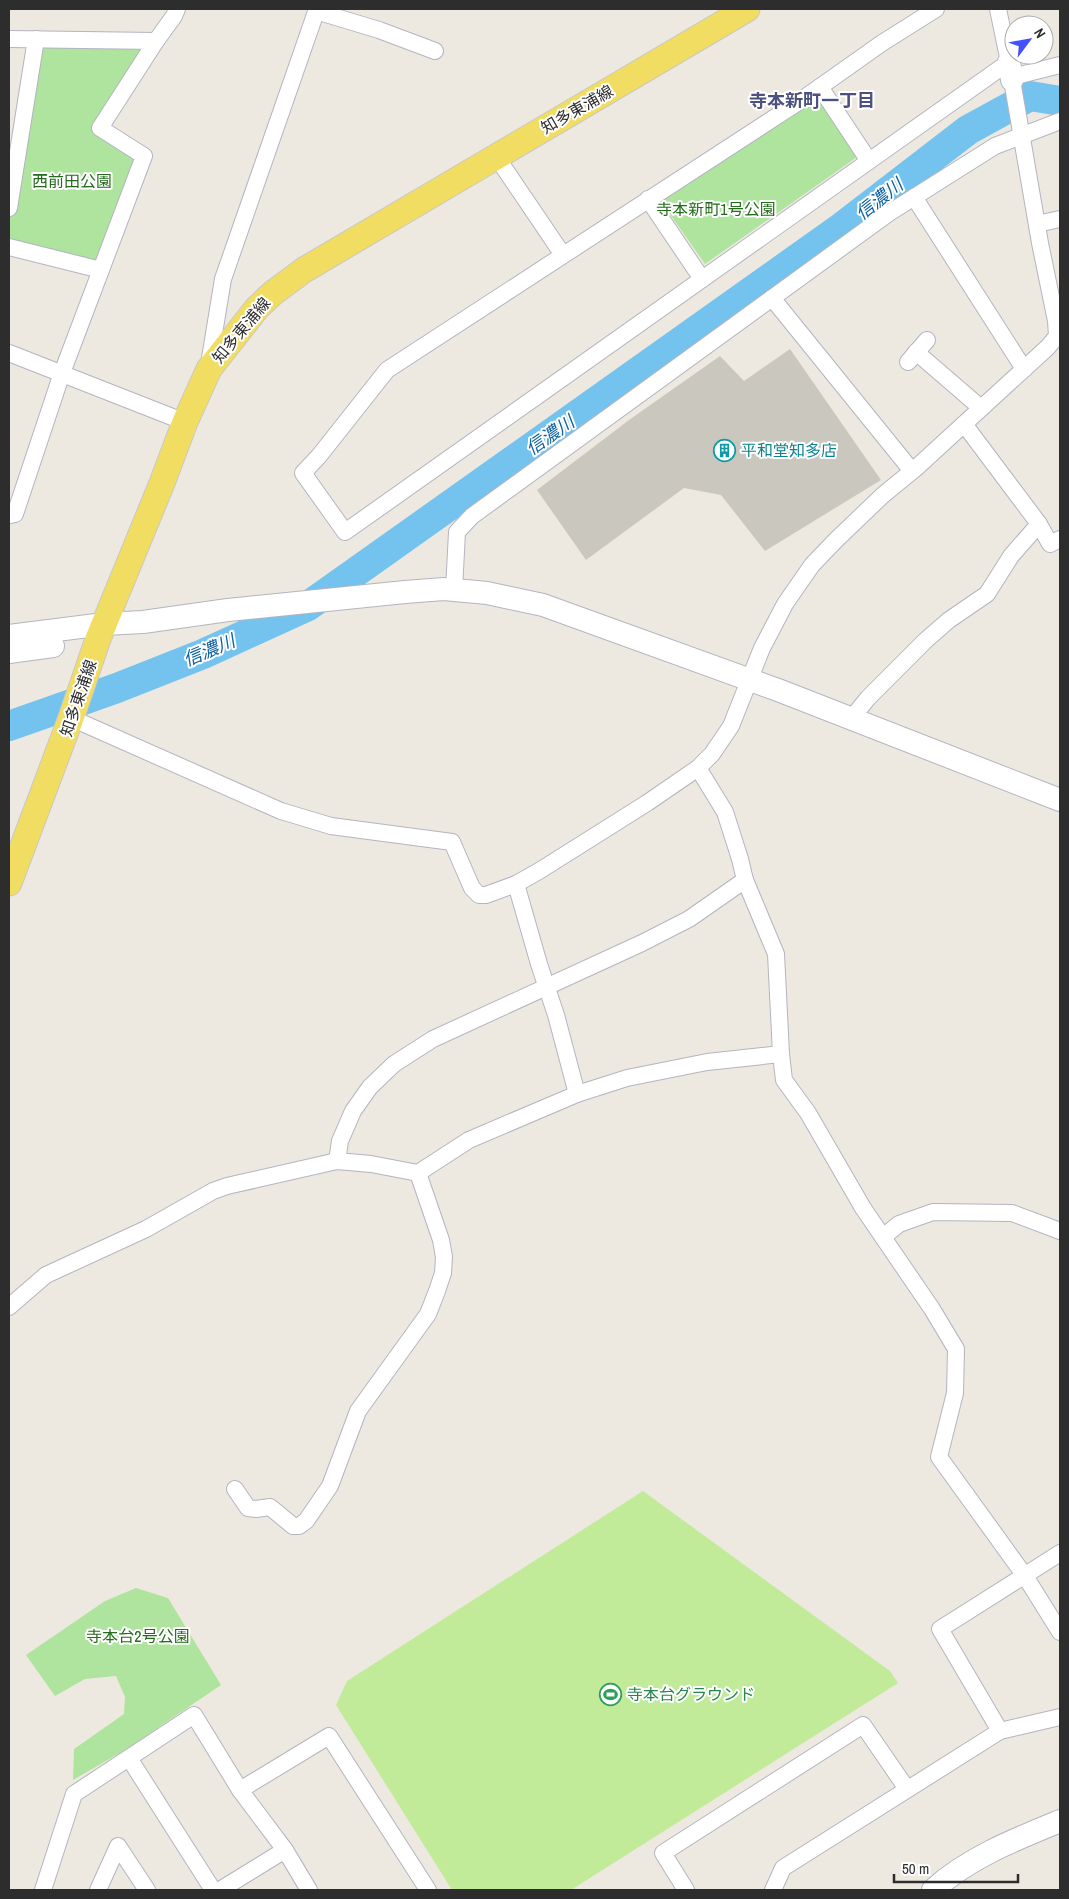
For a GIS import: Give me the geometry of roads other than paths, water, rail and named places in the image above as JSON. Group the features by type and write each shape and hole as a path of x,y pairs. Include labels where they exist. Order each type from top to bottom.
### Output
{"main road":[{"name":"知多東浦線","path":"9,883 101,632 185,422 208,369 257,308 273,293 304,270 747,9"}],"street":[{"path":"9,515 15,514 62,372 144,156 100,128 177,9"},
{"path":"936,9 387,370 319,456 303,473 345,532 869,161 1011,73 1060,65"},
{"path":"71,718 280,811 331,826 452,842 472,888 479,895 486,895 516,884 539,871 639,809 698,768 712,754 731,726 762,648 785,604 812,566 863,514 964,424 1059,335 998,9"},
{"path":"208,369 223,279 317,10 435,51"},
{"path":"9,39 156,41"},
{"path":"9,208 36,39"},
{"path":"820,87 869,161"},
{"path":"454,590 457,532 472,516 888,213 995,146 1060,121"},
{"path":"496,156 563,255"},
{"path":"914,197 1024,369"},
{"path":"648,199 702,279"},
{"path":"1037,224 1060,220"},
{"path":"9,247 101,270"},
{"path":"772,298 912,471"},
{"path":"917,351 981,408"},
{"path":"9,353 62,372 185,422"},
{"path":"964,424 1038,524 1050,544 1060,539"},
{"path":"851,719 868,698 926,640 949,620 988,594 1011,556 1038,524"},
{"path":"9,652 143,622 228,610 444,589 487,593 543,605 778,690 1060,800"},
{"path":"9,636 101,632"},
{"path":"698,768 724,812 745,880 776,954 784,1080 808,1113 863,1208 932,1309 956,1349 955,1393 939,1457 1025,1576 1060,1632"},
{"path":"337,1161 340,1141 353,1111 370,1087 394,1064 433,1039 642,943 689,919 745,880"},
{"path":"516,884 577,1094"},
{"path":"9,1307 46,1275 146,1229 213,1191 260,1177 337,1161 371,1164 418,1173 469,1140 577,1094 627,1078 707,1062 781,1054"},
{"path":"235,1489 248,1508 270,1507 292,1526 299,1526 306,1521 330,1486 358,1411 428,1314 443,1272 444,1257 441,1240 418,1173"},
{"path":"883,1237 899,1224 933,1212 1012,1213 1060,1231"},
{"path":"1000,1731 940,1629 1060,1553"},
{"path":"44,1890 74,1794 194,1715 240,1790 285,1850 310,1890"},
{"path":"773,1890 783,1868 1000,1731 1060,1717"},
{"path":"686,1890 663,1853 863,1725 907,1789"},
{"path":"240,1790 329,1736 428,1890"},
{"path":"128,1758 213,1890"},
{"path":"933,1890 947,1877 1011,1841 1060,1821"},
{"path":"98,1890 118,1846 147,1890"},
{"path":"220,1890 285,1850"}],"waterway":[{"name":"信濃川","path":"9,726 117,688 203,654 308,606 842,227 968,130 1030,96 1060,101"}],"place":[{"name":"平和堂知多店","path":"725,450"},
{"name":"寺本台グラウンド","path":"611,1694"}],"district":[{"name":"寺本新町一丁目","path":"812,100"}],"park label":[{"name":"西前田公園","path":"72,181"},
{"name":"寺本新町1号公園","path":"716,209"},
{"name":"寺本台2号公園","path":"138,1636"}]}
